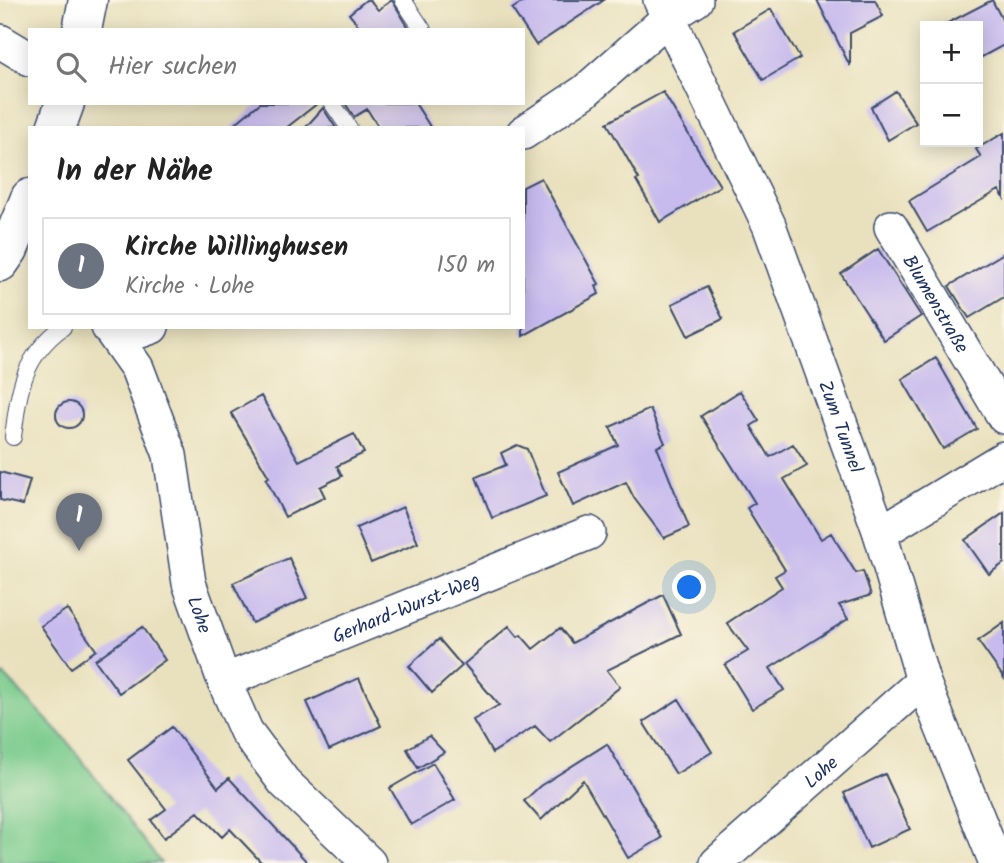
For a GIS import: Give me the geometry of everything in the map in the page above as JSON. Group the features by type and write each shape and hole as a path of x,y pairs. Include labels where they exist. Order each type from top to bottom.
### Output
{"street":[{"path":"82,28 88,0"},
{"path":"525,132 584,92 675,6"},
{"name":"Zum Tunnel","path":"675,6 769,225 880,533 923,681 996,863"},
{"path":"0,41 28,58"},
{"path":"57,126 64,105"},
{"path":"13,257 28,205"},
{"name":"Blumenstraße","path":"891,227 1004,417"},
{"path":"113,333 139,329"},
{"name":"Lohe","path":"113,333 136,368 170,455 189,583 224,681 246,731 284,782 369,863"},
{"path":"880,533 1004,458"},
{"name":"Gerhard-Wurst-Weg","path":"224,681 589,533"},
{"name":"Lohe","path":"717,863 923,681"}],"lane":[{"path":"403,0 422,28"},
{"path":"333,105 348,126"},
{"path":"13,437 19,388 29,362 41,346 60,329"}],"green space":[{"path":"4,675 67,741 161,863 0,863 0,678"}],"building":[{"path":"366,0 370,0 378,10 392,0 409,28 356,28 359,26 349,14"},
{"path":"526,0 604,0 536,45 512,9"},
{"path":"817,0 875,0 883,16 850,33 850,66"},
{"path":"992,0 1004,23 1004,45 983,56 983,21 952,21"},
{"path":"771,9 800,58 763,80 734,31"},
{"path":"896,91 916,123 888,140 871,107"},
{"path":"663,92 720,186 660,222 607,123"},
{"path":"258,105 315,105 289,126 232,126"},
{"path":"346,105 416,105 430,126 378,126 367,109 354,117"},
{"path":"323,108 335,126 307,126"},
{"path":"1004,133 1004,198 999,190 927,232 909,201 981,157 976,149"},
{"path":"541,178 599,284 596,286 599,294 523,336 525,329 525,186"},
{"path":"878,249 921,316 884,340 841,274"},
{"path":"1004,253 1004,297 969,318 949,286"},
{"path":"707,287 723,319 688,336 672,304"},
{"path":"936,358 977,429 943,449 902,379"},
{"path":"740,391 759,421 751,426 770,457 793,444 807,466 784,479 821,539 831,533 856,573 863,571 871,595 839,605 848,619 770,668 784,690 752,709 725,665 748,651 727,623 782,587 775,576 785,570 747,508 755,503 701,416"},
{"path":"261,396 299,461 354,434 364,453 337,466 342,476 320,487 325,497 285,517 266,479 269,477 231,413"},
{"path":"69,402 78,406 82,415 78,424 69,428 60,424 56,415 60,406"},
{"path":"650,409 665,443 657,447 689,527 664,538 634,498 626,482 573,506 558,472 618,445 610,427"},
{"path":"517,445 527,449 546,496 492,518 476,477 506,465 501,453"},
{"path":"0,472 30,480 23,505 0,500"},
{"path":"403,507 418,543 371,563 356,528"},
{"path":"1004,513 1004,563 989,574 965,540"},
{"path":"289,558 307,598 252,623 233,583"},
{"path":"663,595 681,634 607,670 620,687 550,742 535,726 492,753 473,720 499,705 464,664 509,626 533,649 560,628 572,643"},
{"path":"67,609 96,650 71,668 41,626"},
{"path":"1004,623 1004,678 978,641"},
{"path":"142,627 165,660 119,693 95,660"},
{"path":"439,639 462,666 432,693 409,666"},
{"path":"359,678 381,726 329,750 307,702"},
{"path":"679,699 712,752 676,774 643,722"},
{"path":"172,727 218,788 229,778 308,863 262,863 230,829 222,837 198,812 164,838 151,820 166,809 128,760"},
{"path":"429,736 444,752 418,768 407,749"},
{"path":"607,744 662,838 628,858 583,780 541,820 524,801 540,786"},
{"path":"433,763 455,800 411,825 390,788"},
{"path":"885,774 910,829 869,848 844,793"}],"place":[{"name":"Kirche Willinghusen","path":"79,551"}]}
